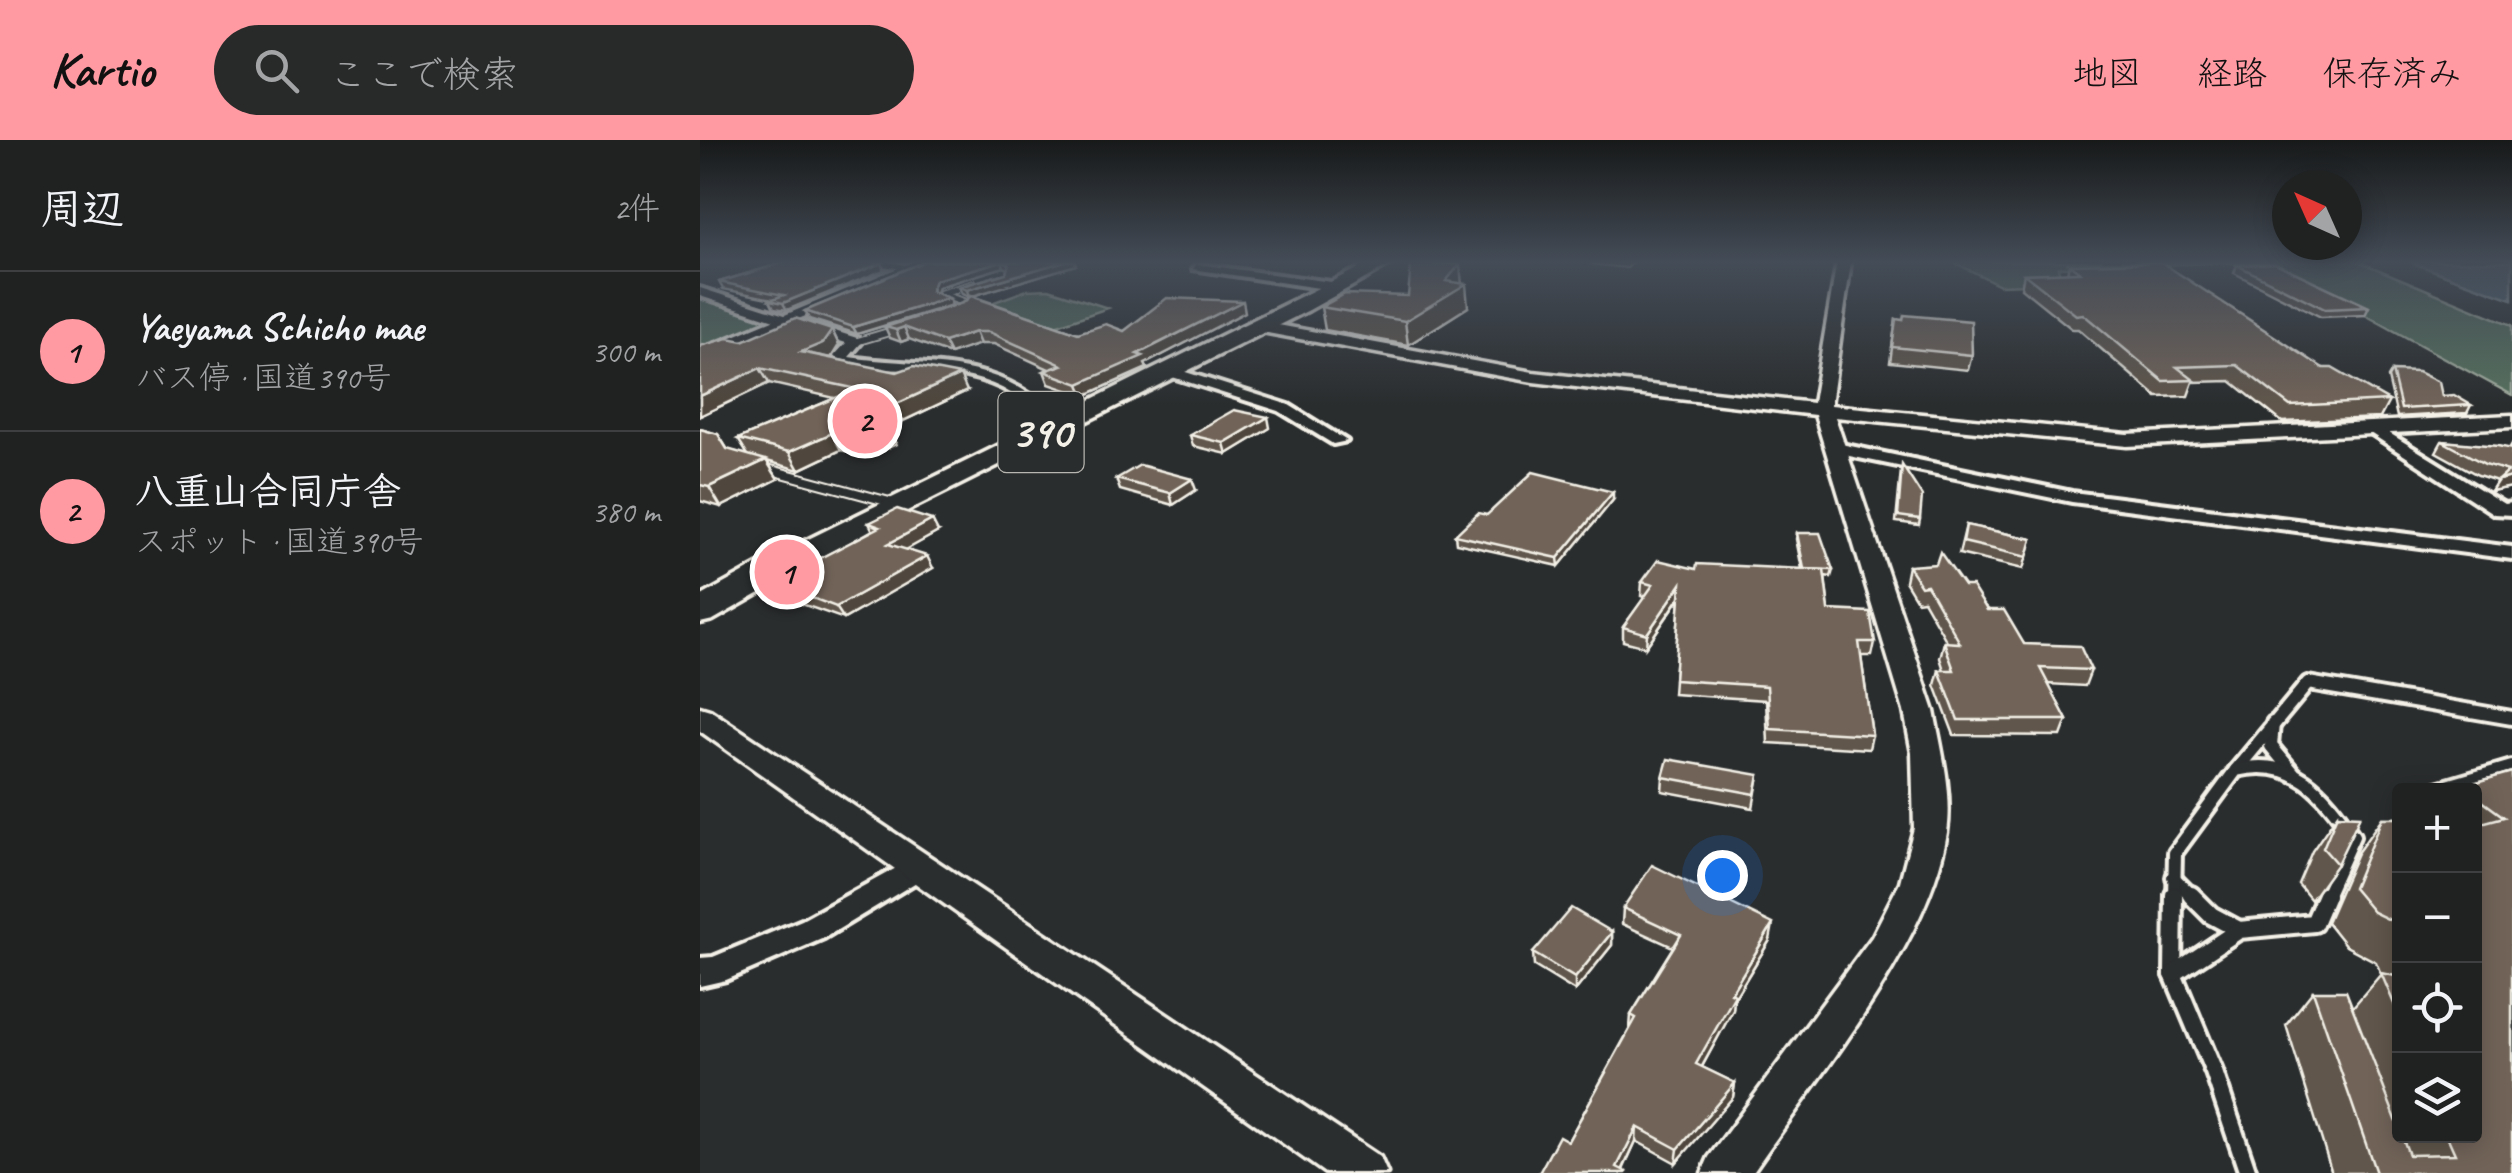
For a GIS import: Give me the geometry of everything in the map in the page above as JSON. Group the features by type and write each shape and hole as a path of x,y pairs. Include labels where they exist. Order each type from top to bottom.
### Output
{"highway":[{"name":"390","path":"700,612 897,504 1295,309"}],"street":[{"path":"752,309 855,342 841,356 844,361 974,374 999,381 1012,387 1056,425"},
{"path":"700,356 810,309"},
{"path":"1725,1173 1885,948 1918,882 1931,828 1927,753 1919,711 1822,405 1837,309"},
{"path":"1262,326 1474,368 1824,412 2128,440 2512,421"},
{"path":"1168,371 1284,408 1339,441"},
{"path":"2373,428 2501,510 2512,509"},
{"path":"1836,448 2072,497 2512,553"},
{"path":"700,717 1364,1173"},
{"path":"700,972 814,929 918,867"}],"lane":[{"path":"950,312 957,309"},
{"path":"855,342 902,328"},
{"path":"742,462 897,504"},
{"path":"2248,1173 2214,1072 2174,974 2175,853 2236,770 2308,683 2512,718"},
{"path":"2273,724 2271,746 2296,776"},
{"path":"2174,974 2238,930 2314,923 2352,836 2330,799 2296,776 2267,765 2236,770"},
{"path":"2459,783 2512,768"},
{"path":"2173,876 2211,915 2238,930"}],"green space":[{"path":"700,309 732,309 772,322 700,349"},
{"path":"998,309 1104,309 1049,328"},
{"path":"2355,309 2474,309 2512,325 2512,395"}],"building":[{"path":"809,309 912,309 853,327 805,311"},
{"path":"943,309 1009,309 1078,333 1106,324 1124,331 1152,309 1227,309 1137,354 1143,356 1079,384 1044,371 1062,365 989,332 975,332 944,342 904,327 885,327"},
{"path":"1334,309 1424,309 1405,321"},
{"path":"2069,309 2233,309 2323,368 2332,368 2389,401 2290,406 2237,365 2177,367 2194,380 2163,381 2083,314 2076,315"},
{"path":"1904,315 1971,321 1972,355 1892,347 1896,319 1903,320"},
{"path":"795,318 832,330 823,343 801,352 897,372 914,366 960,375 859,421 888,427 860,440 832,433 789,452 738,439 857,389 760,368 700,396 700,346 728,338 743,341"},
{"path":"2392,371 2418,372 2439,382 2442,396 2454,395 2471,405 2401,409"},
{"path":"1234,410 1268,417 1224,443 1190,435"},
{"path":"700,429 718,434 727,449 766,460 709,487 700,485"},
{"path":"2442,441 2512,449 2512,477 2498,480 2508,471 2485,464"},
{"path":"1140,465 1192,479 1170,493 1116,479"},
{"path":"1902,465 1922,496 1920,519 1898,516"},
{"path":"1533,472 1613,492 1558,558 1455,535 1478,513 1487,515"},
{"path":"897,509 932,520 888,544 927,556 836,607 772,583 880,527 869,523"},
{"path":"1966,525 2032,539 2027,557 1963,542"},
{"path":"1797,533 1820,533 1833,570 1804,569"},
{"path":"1940,552 1964,586 1972,586 1987,610 2004,610 2024,644 2080,646 2091,670 2040,668 2067,720 1958,720 1939,670 1954,670 1944,642 1960,643 1927,585 1921,586 1908,566 1936,564"},
{"path":"1658,560 1696,569 1697,564 1824,570 1829,610 1870,612 1875,642 1859,642 1872,735 1770,729 1767,686 1674,680 1681,584 1647,634 1623,627 1653,585 1642,582"},
{"path":"1668,759 1759,775 1755,794 1663,777"},
{"path":"2512,772 2512,1173 2376,1173 2313,991 2346,991 2392,1109 2392,1143 2405,1143 2409,1155 2455,1154 2450,1143 2482,1143 2482,823 2504,817 2482,801 2482,783 2474,783"},
{"path":"2337,815 2360,816 2337,864 2323,848"},
{"path":"2382,818 2392,818 2392,921 2373,912 2353,888"},
{"path":"1652,865 1773,924 1731,993 1735,995 1696,1064 1735,1083 1678,1149 1637,1127 1617,1167 1626,1173 1539,1173 1559,1136 1568,1141 1636,1018 1631,1015 1681,935 1623,908"},
{"path":"1571,908 1612,932 1575,978 1533,953"},
{"path":"2381,973 2392,975 2392,999"}],"place":[{"name":"八重山合同庁舎","path":"865,421"},
{"name":"Yaeyama Schicho mae","path":"787,572"}]}
